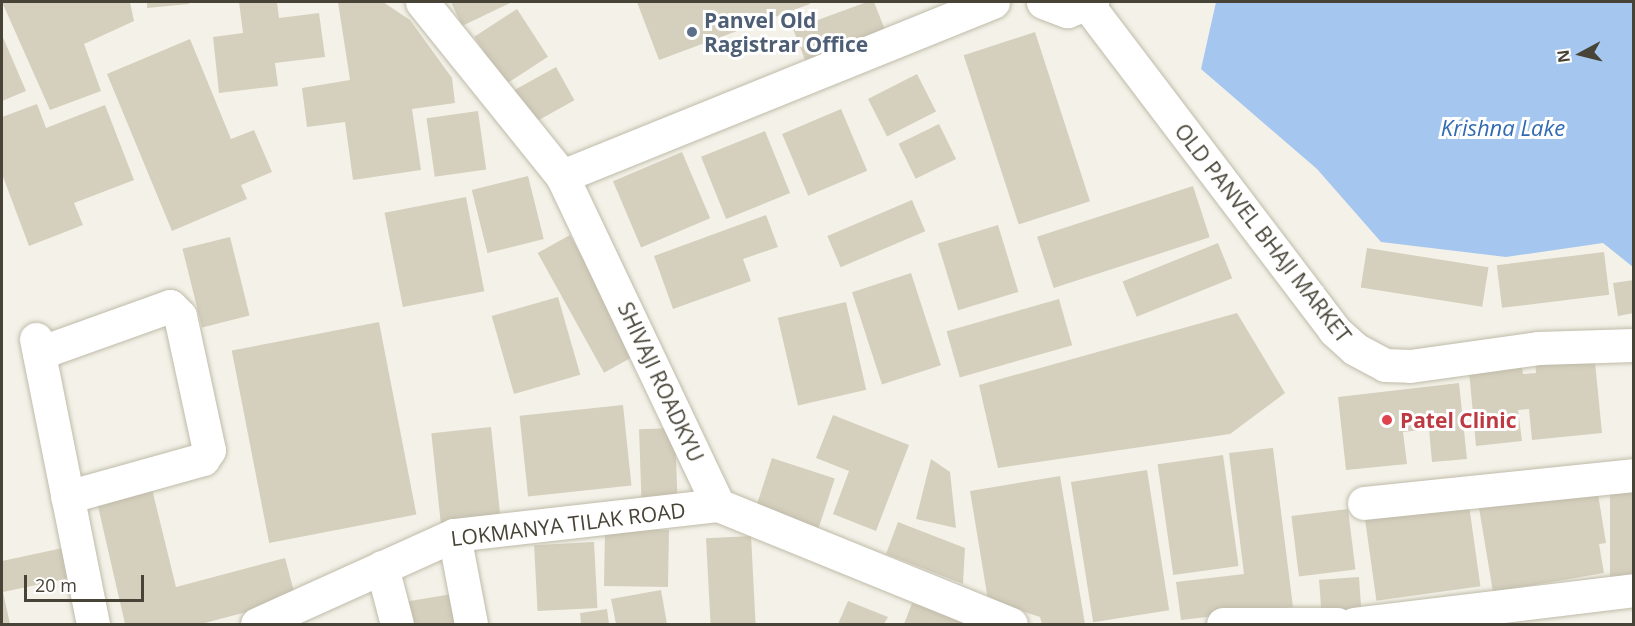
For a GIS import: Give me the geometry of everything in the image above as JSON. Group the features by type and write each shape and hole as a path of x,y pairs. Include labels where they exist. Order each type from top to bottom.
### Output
{"street":[{"name":"SHIVAJI ROADKYU","path":"422,2 562,176 718,505"},
{"path":"562,176 993,2"},
{"path":"1043,2 1067,11 1090,3"},
{"name":"OLD PANVEL BHAJI MARKET","path":"1090,3 1334,330 1355,349 1384,364 1410,366 1538,348 1634,345"},
{"path":"67,497 202,459 209,450 180,316 170,306 37,346 67,497 93,624"},
{"path":"1364,503 1634,475"},
{"path":"718,505 1011,624"},
{"name":"LOKMANYA TILAK ROAD","path":"257,624 300,615 382,567 454,535 718,505"},
{"path":"454,535 471,624"},
{"path":"382,567 397,624"},
{"path":"1354,624 1634,590"},
{"path":"1223,624 1337,624"}],"water":[{"name":"Krishna Lake","path":"1216,2 1633,2 1633,267 1603,243 1506,257 1381,242 1317,169 1201,69"}],"building":[{"path":"2,2 130,2 134,21 84,44 101,91 50,110"},
{"path":"147,2 188,2 189,4 147,8"},
{"path":"239,2 277,2 279,18 319,13 325,57 275,63 278,86 219,93 213,37 243,33"},
{"path":"338,2 383,2 410,20 452,78 455,103 412,109 421,170 353,180 345,122 307,127 302,88 350,80"},
{"path":"451,2 512,2 462,26"},
{"name":"Panvel Old Ragistrar Office","path":"637,2 809,2 810,4 659,60"},
{"path":"867,2 874,2 887,35 807,65 793,29"},
{"path":"517,9 548,57 505,85 474,37"},
{"path":"1035,32 1090,201 1019,224 964,55"},
{"path":"2,35 26,91 2,101"},
{"path":"190,39 231,139 254,130 272,172 241,185 247,199 172,231 107,74"},
{"path":"556,67 574,100 529,125 511,92"},
{"path":"917,74 936,111 887,136 868,99"},
{"path":"37,104 46,128 105,105 134,180 74,203 83,225 29,246 2,174 2,117"},
{"path":"841,109 867,171 808,196 782,134"},
{"path":"478,111 486,169 435,177 427,118"},
{"path":"939,124 956,159 916,179 899,144"},
{"path":"765,131 790,193 726,219 701,157"},
{"path":"682,152 710,218 641,248 613,181"},
{"path":"528,176 544,239 487,253 472,190"},
{"path":"1193,186 1210,237 1054,288 1037,237"},
{"path":"466,197 484,291 403,307 385,213"},
{"path":"912,200 925,231 841,267 827,236"},
{"path":"766,215 778,247 743,259 751,281 673,309 654,256"},
{"path":"998,225 1018,292 958,310 938,243"},
{"path":"570,235 636,355 604,373 538,253"},
{"path":"230,237 250,316 202,327 182,249"},
{"path":"1218,243 1232,278 1137,317 1123,282"},
{"path":"1367,248 1488,267 1482,307 1361,288"},
{"path":"1604,252 1609,295 1502,308 1497,265"},
{"path":"911,273 941,365 882,384 852,292"},
{"path":"1634,280 1634,313 1618,316 1613,283"},
{"path":"558,297 580,375 514,394 492,316"},
{"path":"1059,299 1072,345 960,377 947,331"},
{"path":"846,302 866,390 798,405 778,318"},
{"path":"1237,313 1285,393 1230,434 998,468 979,385"},
{"path":"379,322 416,514 269,543 232,351"},
{"path":"1594,352 1602,433 1532,440 1529,409 1518,410 1522,441 1476,446 1469,371 1522,366 1523,374 1536,373 1535,358"},
{"path":"1459,383 1467,459 1432,462 1429,429 1403,432 1407,464 1346,470 1338,397"},
{"path":"623,405 631,486 528,496 520,416"},
{"path":"833,415 909,445 876,531 833,514 849,471 816,458"},
{"path":"491,427 501,518 441,524 431,433"},
{"path":"675,428 677,499 641,500 639,429"},
{"path":"1273,448 1293,607 1181,620 1176,582 1244,574 1229,453"},
{"path":"1223,455 1239,566 1173,575 1158,464"},
{"path":"772,458 835,478 819,528 756,507"},
{"path":"931,459 950,472 956,528 916,519"},
{"path":"1147,470 1169,610 1093,622 1071,482"},
{"path":"1060,476 1085,624 1042,624 1040,617 988,600 970,491"},
{"path":"151,485 176,587 285,558 296,599 201,624 125,624 97,502"},
{"path":"1597,488 1606,543 1599,544 1604,573 1493,592 1479,508"},
{"path":"1610,489 1633,489 1633,579 1610,579"},
{"path":"1469,505 1480,586 1376,601 1365,520"},
{"path":"1348,509 1355,570 1299,576 1291,516"},
{"path":"898,522 965,548 963,584 886,554"},
{"path":"605,529 669,530 668,587 604,586"},
{"path":"751,536 756,624 711,624 706,538"},
{"path":"594,542 597,608 538,611 534,545"},
{"path":"72,546 79,576 3,592 10,624 2,624 2,561"},
{"path":"1359,577 1361,609 1321,612 1319,580"},
{"path":"661,590 667,624 616,624 611,599"},
{"path":"452,594 460,624 410,624 404,602"},
{"path":"848,601 888,617 884,624 838,624"},
{"path":"912,603 971,624 904,624"},
{"path":"607,609 609,624 581,624 580,613"}],"place":[{"name":"Panvel Old Ragistrar Office","path":"692,32"},
{"name":"Patel Clinic","path":"1387,420"}]}
